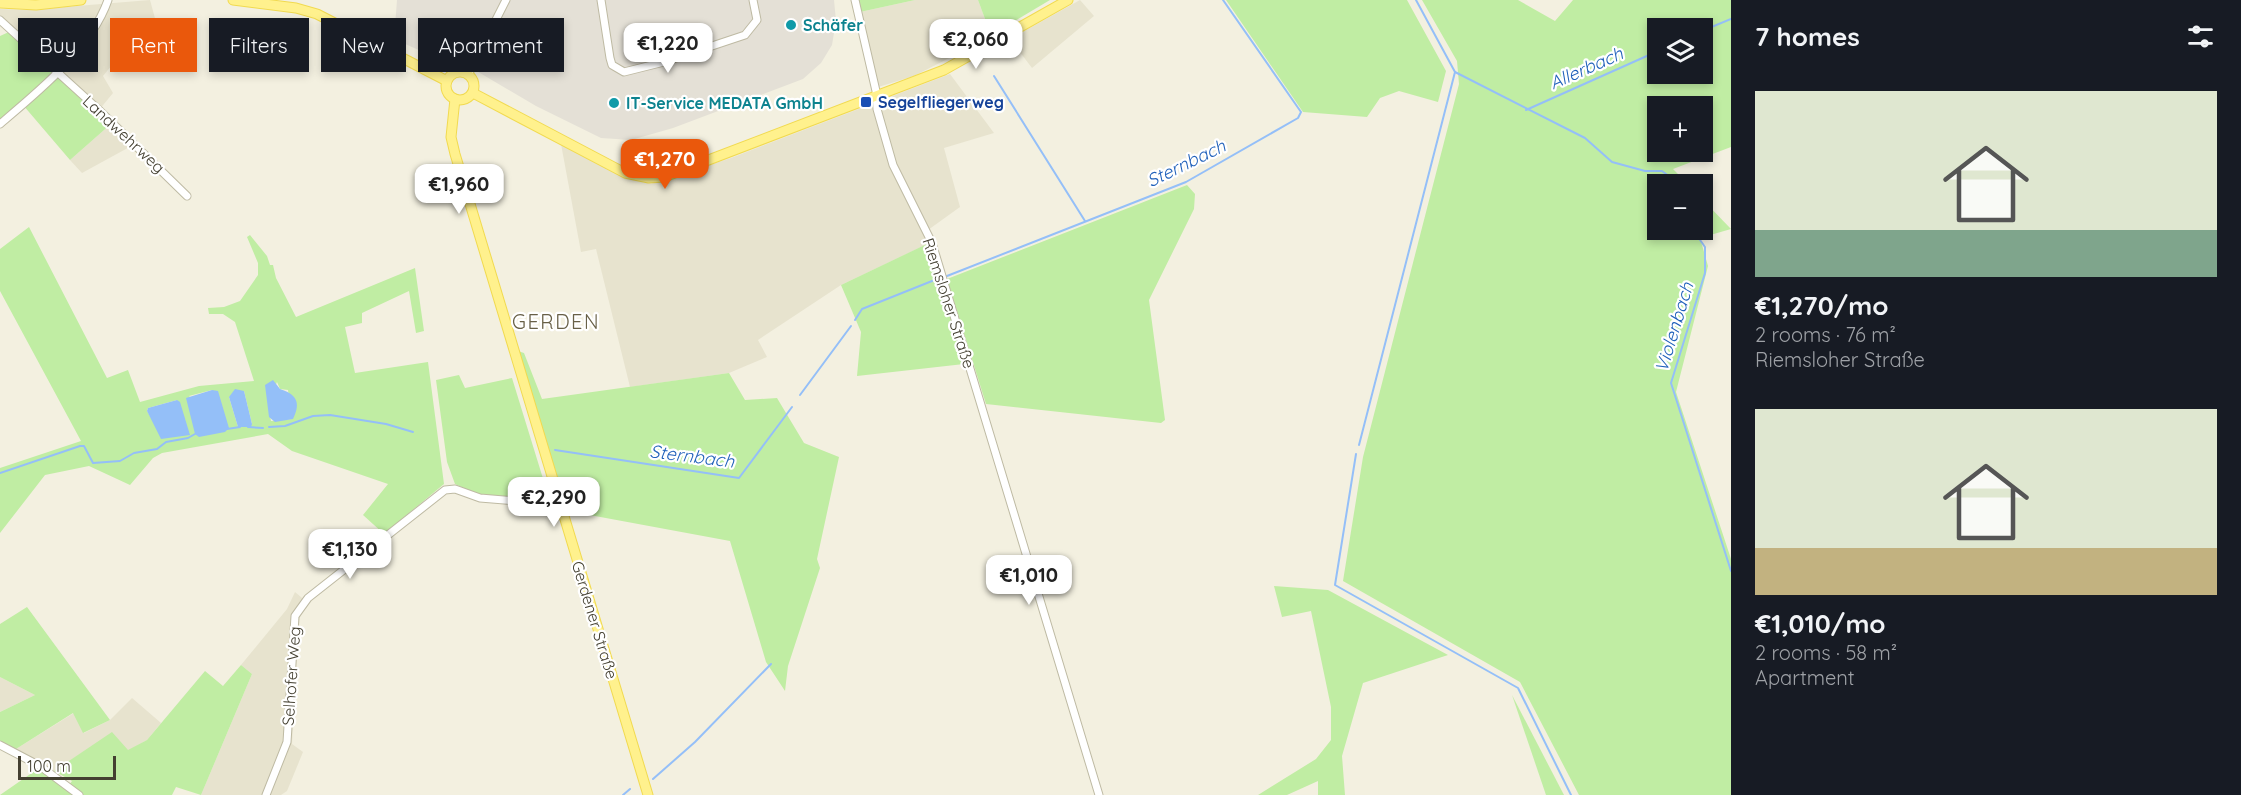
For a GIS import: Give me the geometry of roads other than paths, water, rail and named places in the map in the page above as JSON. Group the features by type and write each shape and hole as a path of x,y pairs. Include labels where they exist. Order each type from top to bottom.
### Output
{"main road":[{"path":"0,3 36,5 81,0"},
{"path":"233,0 296,8 317,14 447,81"},
{"path":"473,93 625,173 649,178 677,172 875,98 964,61 1068,0"},
{"path":"456,73 468,75 473,81 473,93 467,99 455,99 448,93 447,81 456,73"},
{"name":"Gerdener Straße","path":"455,99 451,136 455,154 648,795"}],"street":[{"path":"0,124 59,73 90,32 108,0"},
{"path":"468,75 506,0"},
{"path":"602,0 612,65 624,72 664,62 745,35 756,20 753,0"},
{"name":"Riemsloher Straße","path":"855,0 876,91 875,98 893,165 932,243 1099,795"},
{"name":"Landwehrweg","path":"0,20 178,184 187,196"},
{"name":"Selhofer Weg","path":"266,795 287,742 295,616 308,598 445,490 455,489 480,498 561,505"},
{"path":"0,745 40,766 79,795"}],"water":[{"path":"273,380 280,389 290,393 295,399 297,407 293,419 275,422 269,417 265,385"},
{"path":"235,389 244,391 251,427 238,427 229,397"},
{"path":"212,390 218,391 229,428 225,432 199,437 195,434 186,398"},
{"path":"177,400 180,402 190,435 161,439 147,411 148,408"}],"waterway":[{"name":"Sternbach","path":"947,276 1186,182 1298,118 1301,112 1223,0"},
{"name":"Allerbach","path":"1416,0 1455,72 1585,138 1612,162 1645,171 1662,171 1666,174"},
{"name":"Allerbach","path":"1713,26 1731,19"},
{"name":"Allerbach","path":"1526,110 1647,56"},
{"path":"1359,445 1455,72"},
{"path":"994,76 1085,221"},
{"name":"Violenbach","path":"1700,240 1705,247 1705,273 1671,383 1731,571"},
{"name":"Sternbach","path":"855,320 862,309 937,279"},
{"name":"Sternbach","path":"800,395 851,326"},
{"name":"Sternbach","path":"555,450 739,478 792,407"},
{"path":"269,427 285,426 313,416 330,415 386,424 413,432"},
{"path":"227,429 240,427"},
{"path":"248,427 263,428"},
{"path":"0,473 80,446 84,446 93,463 120,461 134,453 157,449 166,442 188,438 195,434"},
{"path":"1356,454 1335,585 1518,688 1571,795"},
{"path":"653,779 695,742 771,664"},
{"path":"623,795 630,789"}],"place":[{"name":"Schäfer","path":"791,25"},
{"name":"Segelfliegerweg","path":"866,102"},
{"name":"IT-Service MEDATA GmbH","path":"614,103"}],"district":[{"name":"GERDEN","path":"556,321"}]}
